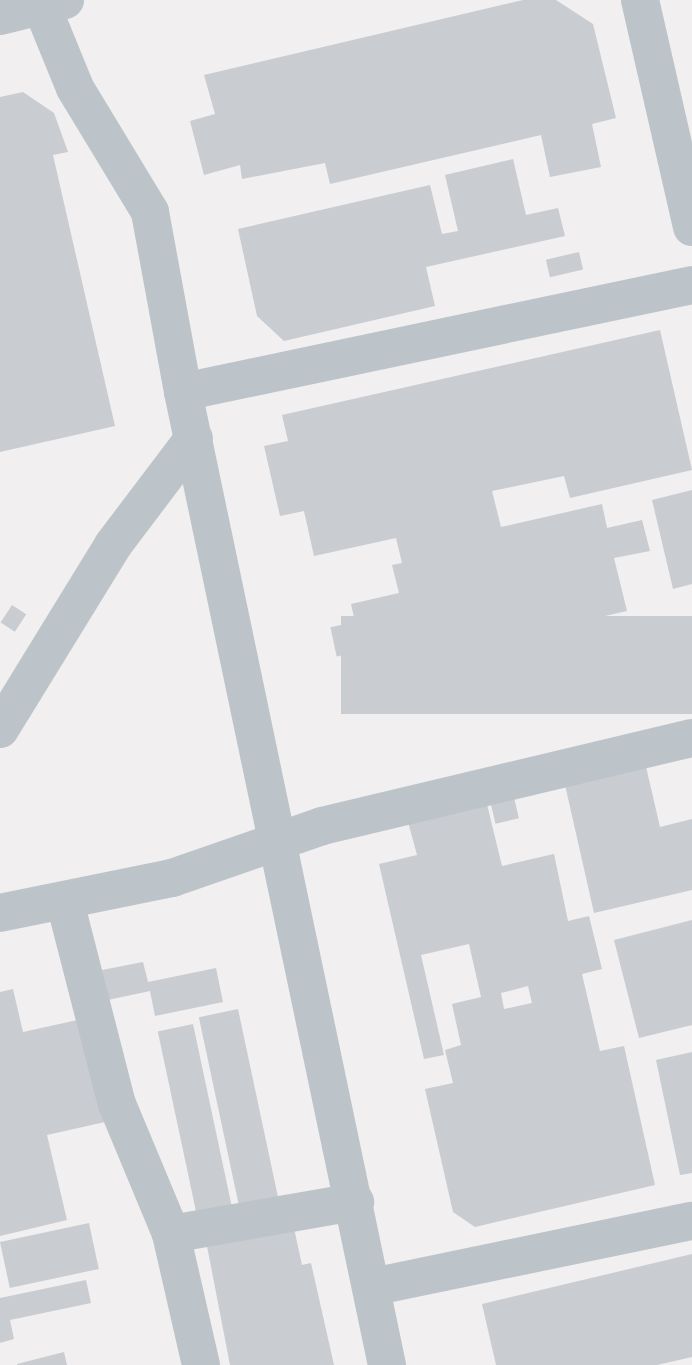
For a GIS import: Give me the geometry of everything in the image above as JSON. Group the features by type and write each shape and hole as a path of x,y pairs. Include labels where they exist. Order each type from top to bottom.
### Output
{"street":[{"path":"640,0 692,227"},
{"path":"0,16 54,3 75,88 150,212 183,392 280,841 387,1365"},
{"path":"183,392 692,285"},
{"path":"0,729 113,545 194,438"},
{"path":"0,913 65,902 172,878 323,826 692,738"},
{"path":"65,902 117,1104 171,1234 201,1365"},
{"path":"171,1234 355,1202"},
{"path":"372,1287 692,1221"}],"building":[{"path":"523,0 556,0 593,24 616,118 592,124 601,167 550,177 541,135 330,184 325,163 242,179 240,165 204,175 190,121 215,114 204,75"},
{"path":"23,92 54,113 68,152 53,155 115,426 0,452 0,97"},
{"path":"513,159 526,215 558,208 565,236 426,267 435,306 284,341 257,316 238,229 430,185 442,234 458,231 445,175"},
{"path":"579,252 583,270 550,277 546,260"},
{"path":"660,330 692,470 570,498 564,476 492,491 501,527 602,504 607,528 642,520 650,551 614,558 627,611 526,634 529,646 405,675 395,633 373,638 372,632 358,635 351,604 399,593 392,565 402,563 396,538 314,556 304,511 280,516 264,446 288,441 282,415"},
{"path":"692,490 692,584 673,589 652,500"},
{"path":"12,605 26,614 15,632 1,623"},
{"path":"341,616 692,616 692,714 341,714"},
{"path":"350,623 356,652 337,657 330,627"},
{"path":"395,667 398,680 365,687 362,675"},
{"path":"644,758 660,827 692,819 692,890 594,913 563,776"},
{"path":"513,793 519,818 495,824 490,798"},
{"path":"485,796 502,866 554,854 568,921 589,916 602,969 582,974 600,1051 624,1046 655,1185 475,1227 453,1212 425,1089 453,1083 445,1050 461,1045 452,1004 481,997 469,944 421,955 444,1055 424,1059 379,864 417,855 408,822","holes":["528,986 532,1003 504,1009 501,993"]},
{"path":"692,920 692,1025 639,1038 614,940"},
{"path":"143,962 148,982 216,968 223,1002 155,1016 150,991 108,1000 102,970"},
{"path":"13,989 23,1032 82,1019 105,1122 47,1135 67,1220 0,1236 0,992"},
{"path":"238,1009 278,1199 239,1207 199,1017"},
{"path":"193,1024 231,1205 196,1212 158,1031"},
{"path":"692,1052 692,1173 680,1175 656,1060"},
{"path":"89,1223 99,1269 10,1288 0,1242"},
{"path":"294,1228 302,1265 311,1263 334,1365 230,1365 207,1246"},
{"path":"692,1254 692,1357 657,1365 496,1365 482,1304"},
{"path":"86,1280 91,1303 10,1320 14,1339 0,1343 0,1298"},
{"path":"64,1352 67,1365 17,1365 17,1364"}]}
